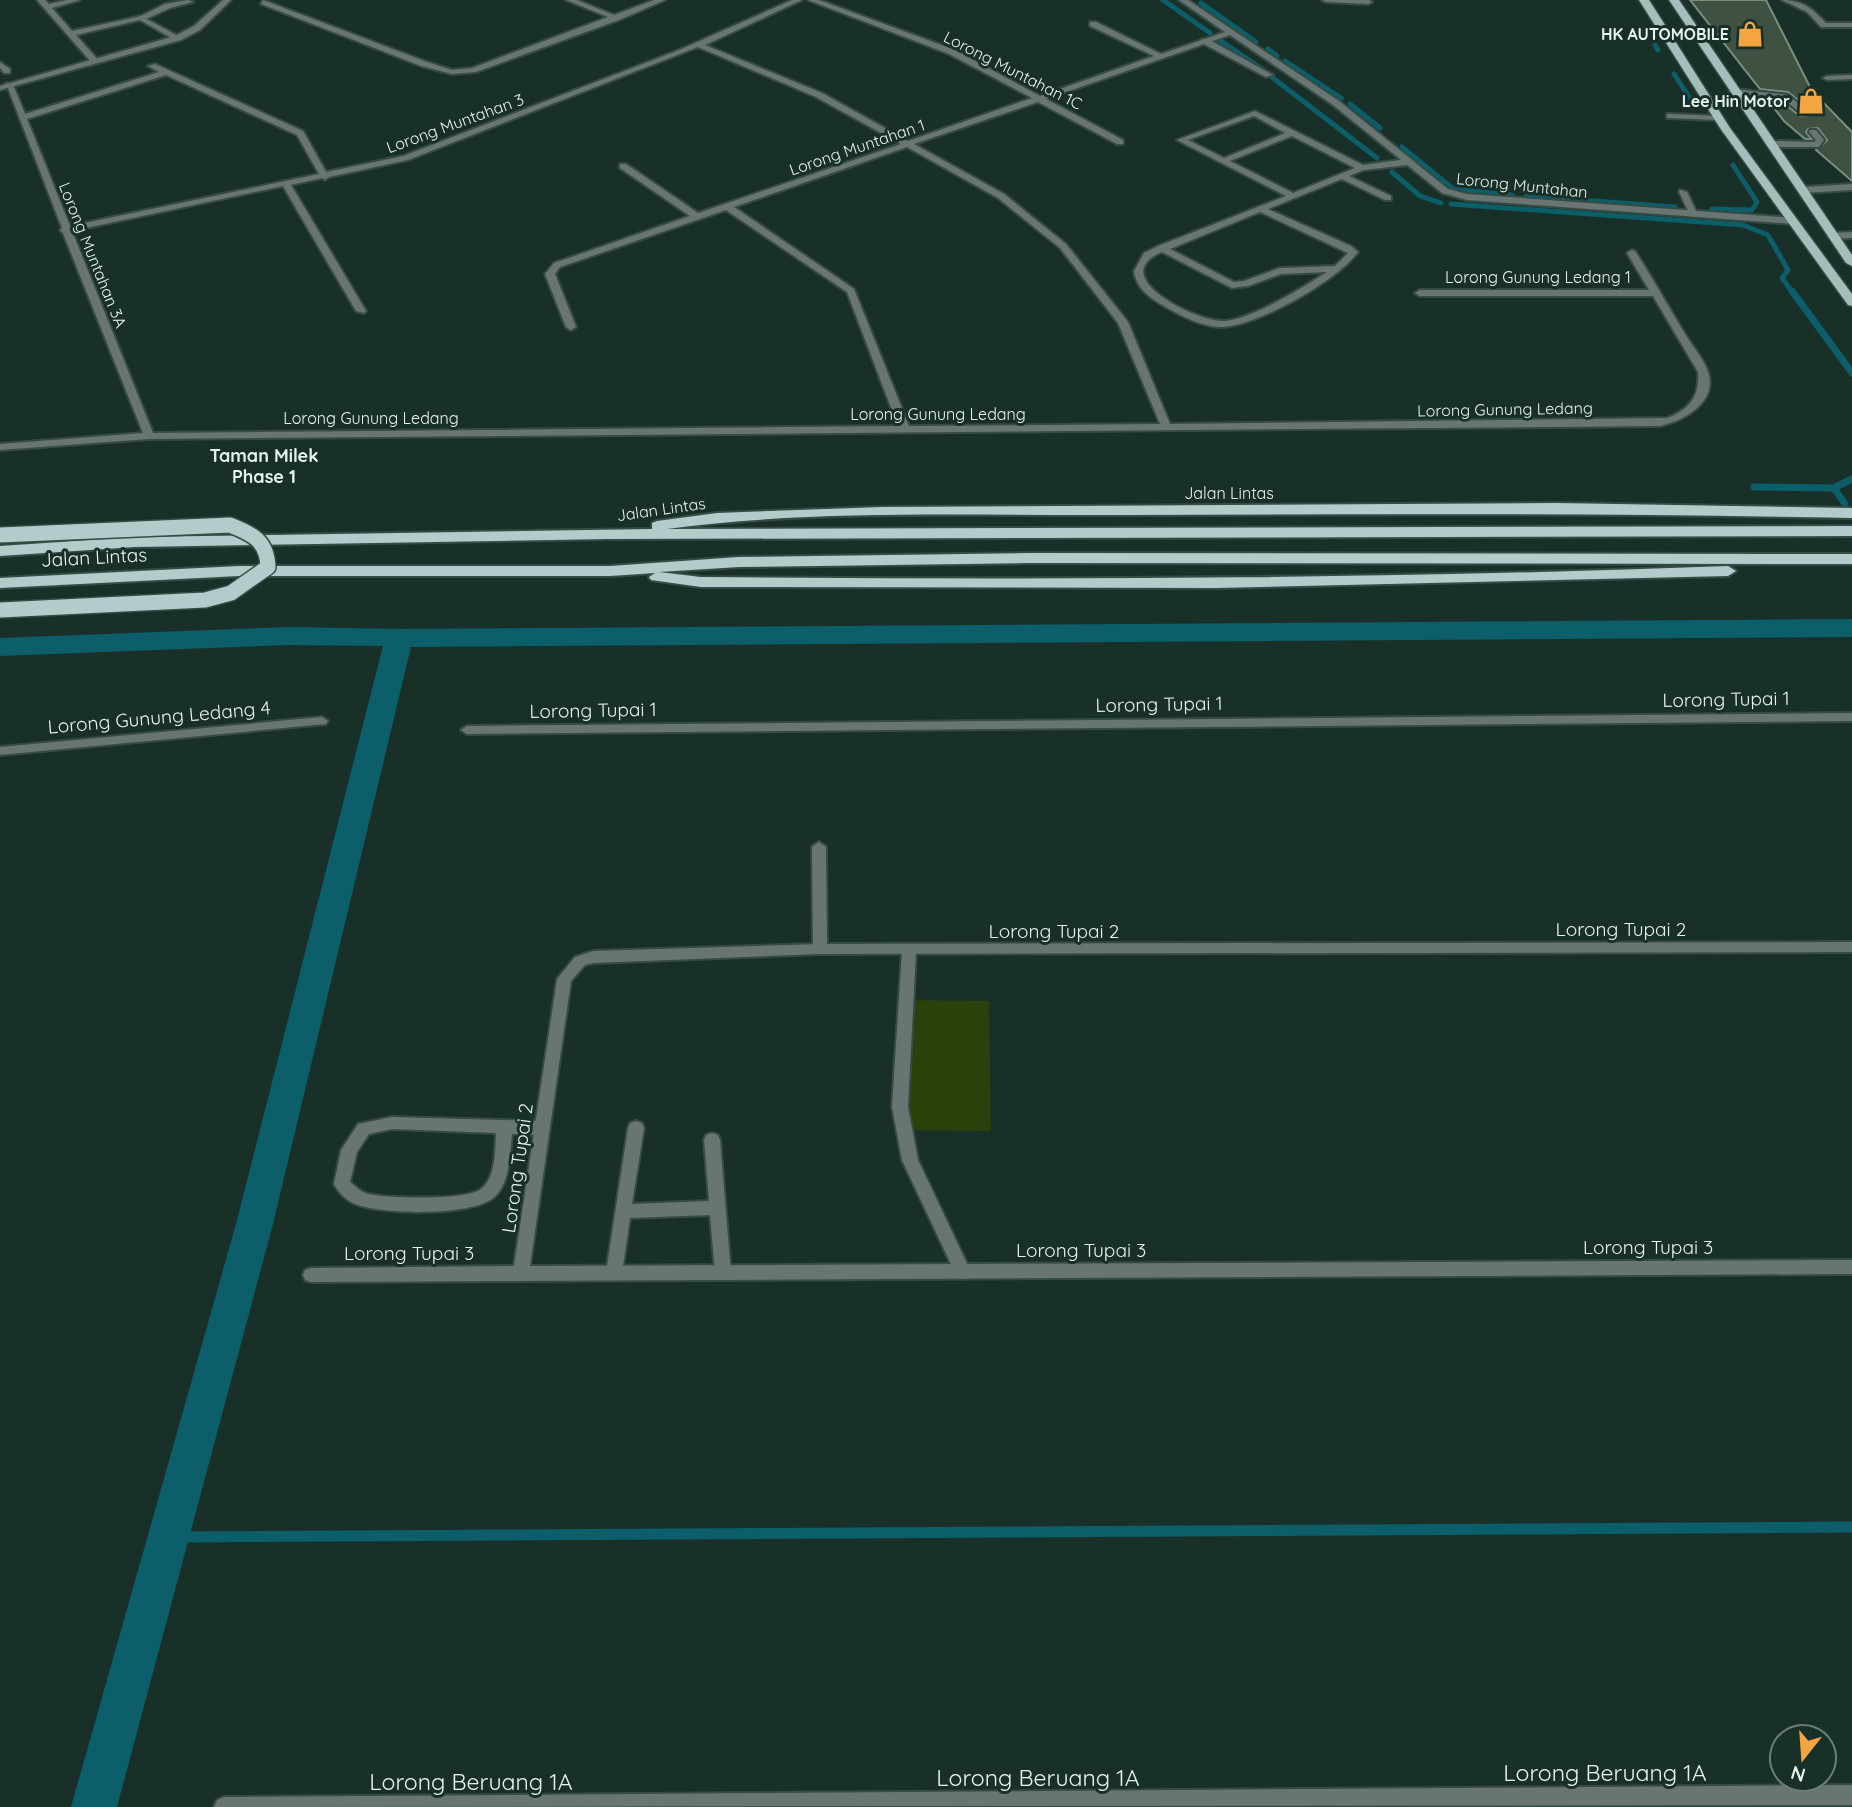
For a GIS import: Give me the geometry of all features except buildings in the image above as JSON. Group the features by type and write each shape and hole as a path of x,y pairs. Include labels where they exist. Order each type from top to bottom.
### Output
{"highway":[{"path":"1761,509 1852,503"},
{"name":"Jalan Lintas","path":"608,534 717,518 882,512 1761,509 1852,513"},
{"path":"0,535 230,525 260,536 268,553 268,567 249,583 205,600 0,610"},
{"name":"Jalan Lintas","path":"0,551 135,542 608,534 712,536 1026,532 1852,531"},
{"name":"Jalan Lintas","path":"0,583 239,571 610,571 739,562 1028,558 1852,559"},
{"name":"Jalan Lintas","path":"610,571 701,582 1046,585 1492,582 1759,569 1852,571"}],"main road":[{"path":"1644,0 1674,41 1689,72 1718,118 1852,302"},
{"path":"1674,0 1852,263"}],"street":[{"path":"44,3 76,0"},
{"path":"4,86 178,37 197,28 227,0"},
{"path":"570,0 616,18"},
{"path":"264,2 424,64 462,71 484,66 661,0"},
{"name":"Lorong Muntahan 3","path":"64,230 326,177 405,158 699,45 798,0"},
{"name":"Lorong Muntahan 1C","path":"812,0 952,52 1120,142"},
{"name":"Lorong Muntahan","path":"1184,0 1336,103 1446,191 1467,197 1794,221"},
{"path":"1326,0 1368,2"},
{"path":"1786,0 1810,10 1824,25 1852,25"},
{"path":"69,34 141,18 168,6 189,2"},
{"path":"44,3 94,61"},
{"path":"141,18 178,37"},
{"path":"1093,24 1161,57"},
{"name":"Lorong Muntahan 1","path":"571,327 550,269 1232,32"},
{"path":"1205,41 1269,75"},
{"path":"699,45 819,95 908,144 1000,196 1063,246 1124,322 1166,428"},
{"path":"0,64 7,71"},
{"path":"152,66 300,133 326,177"},
{"path":"22,118 168,72"},
{"path":"1826,78 1852,76"},
{"name":"Lorong Muntahan 3A","path":"4,86 22,118 64,230 149,436"},
{"path":"1734,91 1785,97 1805,112"},
{"path":"1291,195 1181,140 1255,113 1362,168"},
{"path":"1670,116 1718,118"},
{"path":"1773,144 1816,145 1820,140 1813,132"},
{"path":"1224,161 1292,133"},
{"path":"1260,209 1348,248 1353,253 1352,257 1341,269 1237,321 1214,324 1196,320 1144,287 1138,275 1140,264 1147,255 1161,248 1362,168 1407,162"},
{"path":"623,166 697,217"},
{"path":"1342,176 1388,198"},
{"path":"287,185 361,311"},
{"path":"1804,190 1852,187"},
{"path":"1683,192 1694,215"},
{"path":"728,206 850,291 905,430"},
{"path":"1833,236 1852,235"},
{"path":"1161,248 1232,285 1245,284 1280,271 1341,269"},
{"name":"Lorong Gunung Ledang","path":"0,447 149,436 1660,423 1678,420 1702,397 1705,386 1703,372 1632,253"},
{"name":"Lorong Gunung Ledang 1","path":"1420,293 1657,293"},
{"name":"Lorong Tupai 1","path":"467,730 1852,717"},
{"name":"Lorong Gunung Ledang 4","path":"0,751 322,721"},
{"path":"819,848 820,949"},
{"name":"Lorong Tupai 2","path":"521,1274 564,979 580,961 665,953 820,949 909,951 1852,947"},
{"path":"909,951 900,1107 910,1160 963,1272"},
{"path":"505,1127 495,1184 486,1196 467,1202 369,1201 351,1195 342,1184 349,1150 364,1129 392,1123 542,1128"},
{"path":"614,1273 636,1128"},
{"path":"712,1140 723,1273"},
{"path":"623,1211 718,1208"},
{"name":"Lorong Tupai 3","path":"311,1275 1852,1267"},
{"name":"Lorong Beruang 1A","path":"224,1807 1852,1795"}],"green space":[{"path":"899,1000 989,1001 991,1131 895,1130"}],"waterway":[{"path":"1163,0 1210,33"},
{"path":"1201,3 1256,42"},
{"path":"1218,39 1265,71"},
{"path":"1655,45 1658,50"},
{"path":"1268,49 1277,56"},
{"path":"1285,61 1341,98"},
{"path":"1674,74 1689,97"},
{"path":"1273,78 1377,158"},
{"path":"1350,104 1380,128"},
{"path":"1402,147 1453,189 1512,195"},
{"path":"1712,209 1752,210 1757,202 1733,165"},
{"path":"1392,172 1420,196 1441,203"},
{"path":"1526,196 1675,207"},
{"path":"1451,204 1743,225 1768,235 1788,270 1782,278 1793,293"},
{"path":"1792,291 1852,373"},
{"path":"1834,488 1852,479"},
{"path":"1754,487 1834,488"},
{"path":"1834,488 1845,504"},
{"path":"399,638 1852,628"},
{"path":"0,647 288,636 399,638"},
{"path":"94,1807 254,1224 329,932 399,638"},
{"path":"173,1537 1852,1527"}],"place":[{"name":"HK AUTOMOBILE","path":"1750,34"},
{"name":"Lee Hin Motor","path":"1811,101"}],"district":[{"name":"Taman Milek Phase 1","path":"264,465"}]}
